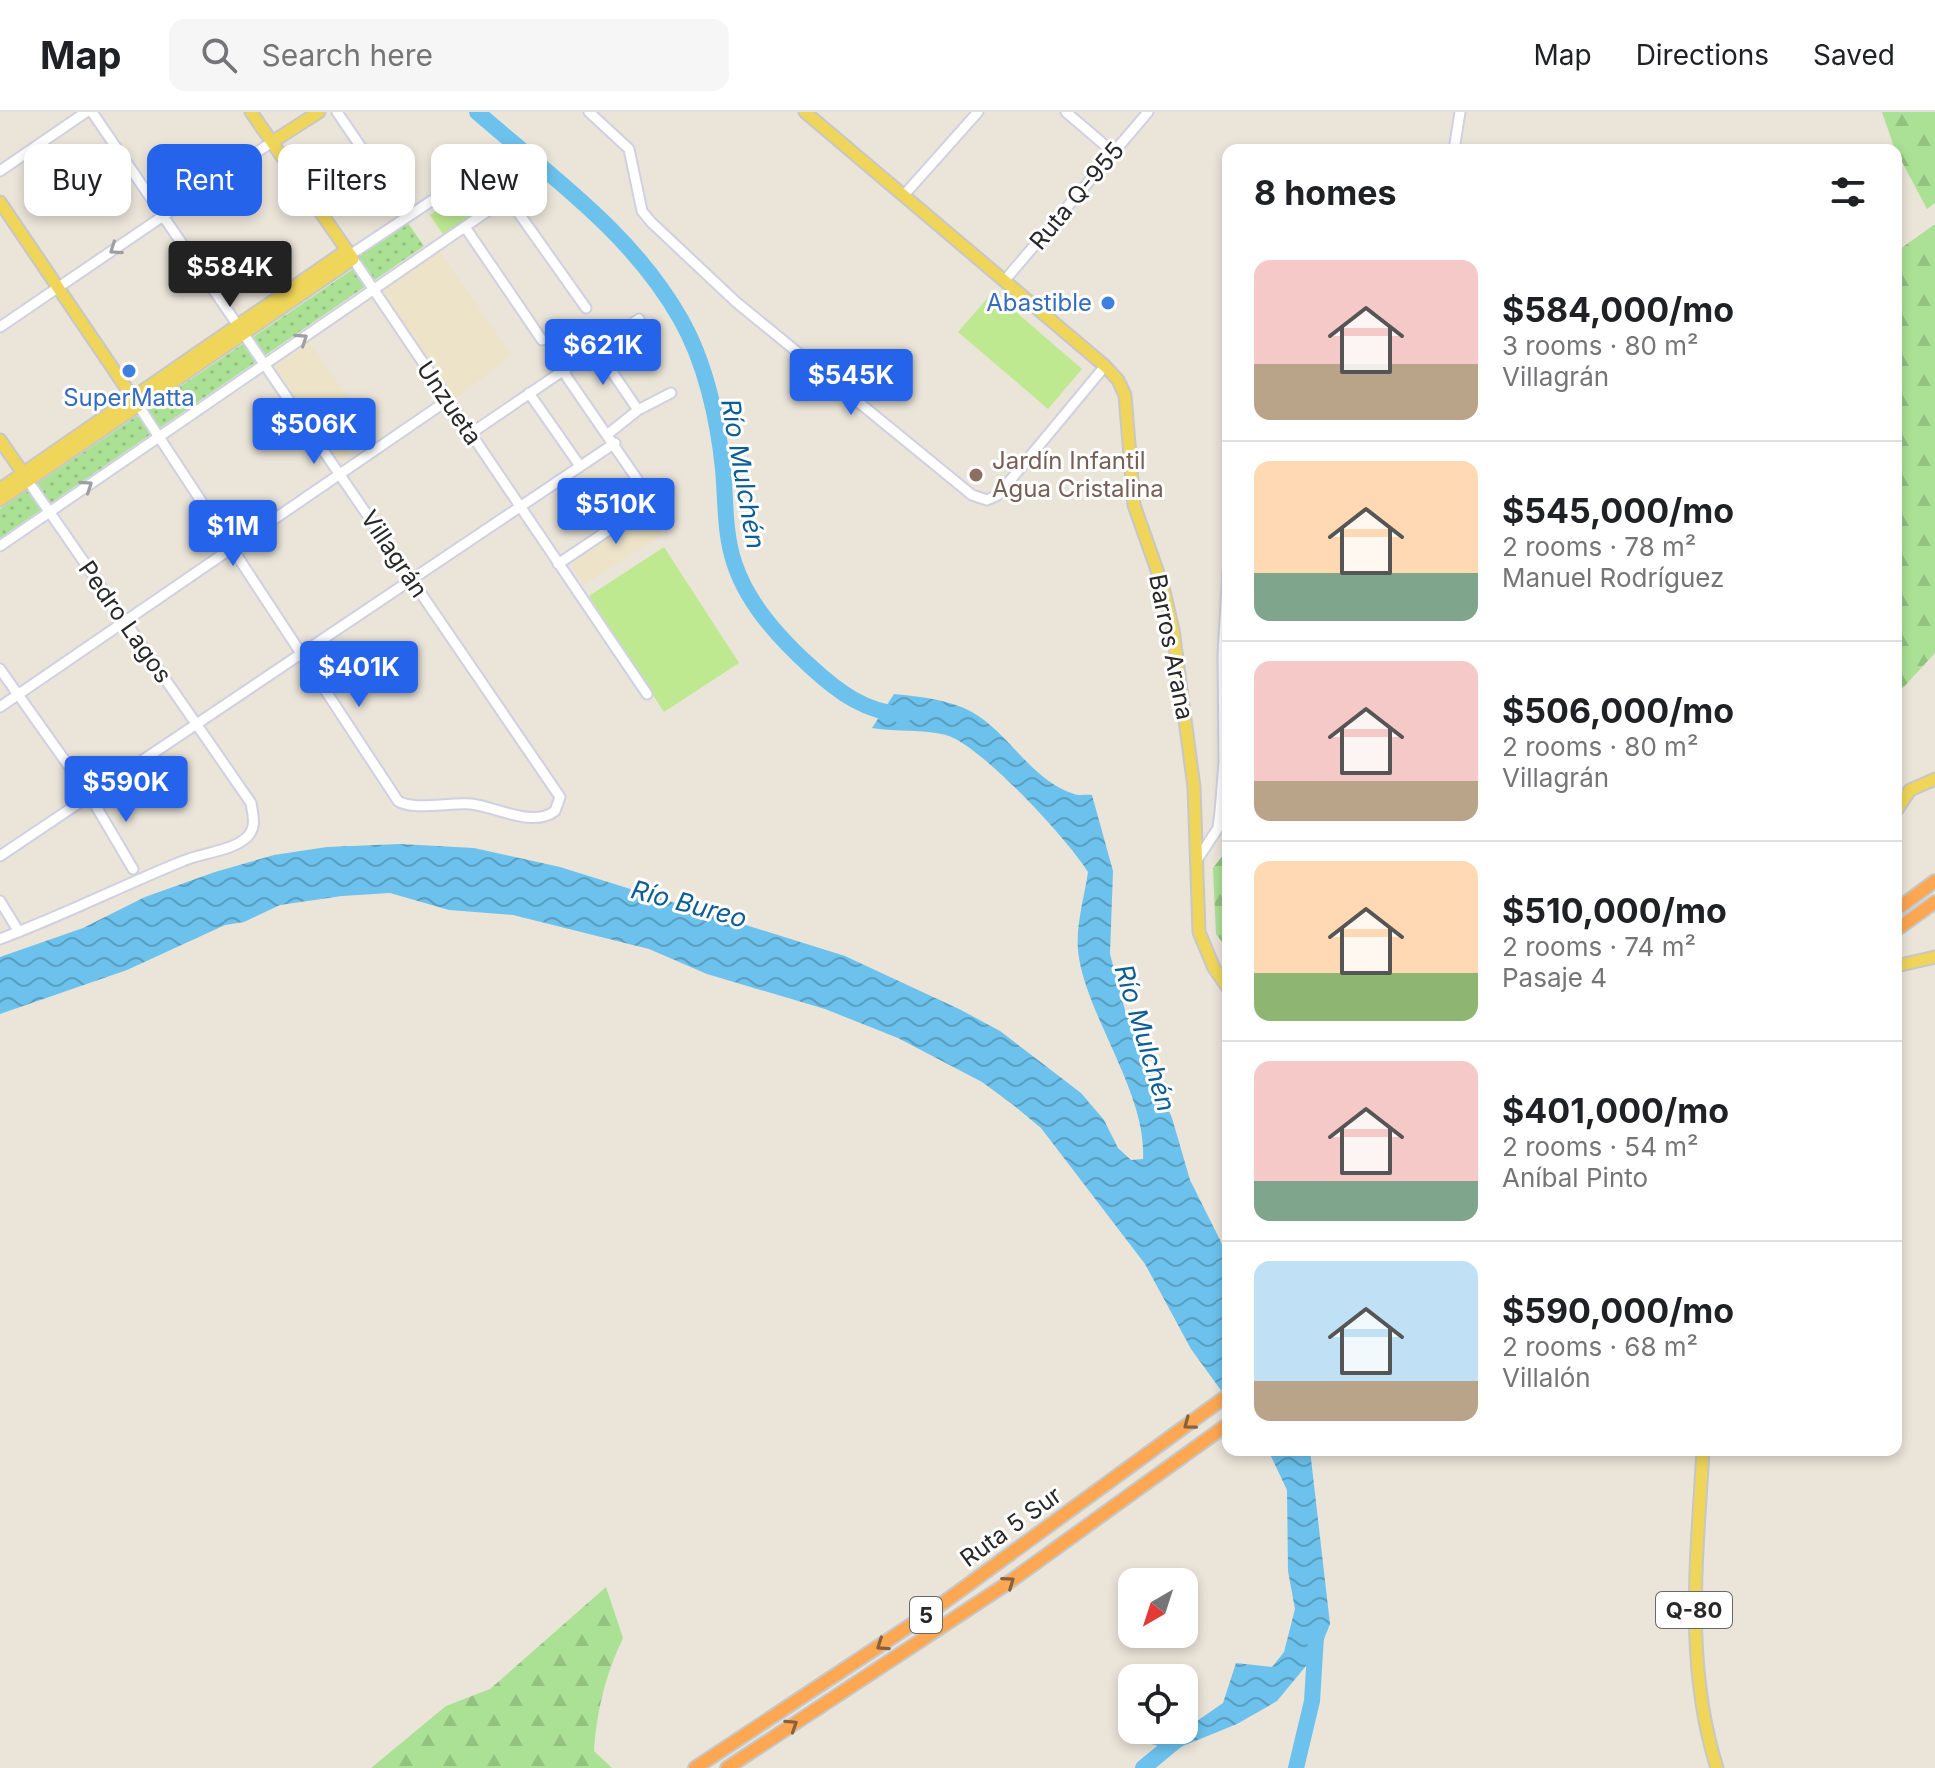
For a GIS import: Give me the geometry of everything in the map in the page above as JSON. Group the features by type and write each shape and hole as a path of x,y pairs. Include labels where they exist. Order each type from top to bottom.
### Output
{"highway":[{"path":"1902,906 1935,881"},
{"path":"1902,926 1935,902"},
{"name":"Ruta 5 Sur","path":"695,1768 920,1619 1222,1400"},
{"name":"Ruta 5 Sur","path":"727,1768 959,1616 1222,1428"}],"main road":[{"name":"Unzueta","path":"251,112 350,255"},
{"path":"272,142 319,112"},
{"name":"Barros Arana","path":"805,112 1005,280 1118,380 1125,395 1134,505 1163,587 1173,630 1191,755 1199,932 1222,979"},
{"path":"0,202 136,401"},
{"path":"0,500 25,477 350,255"},
{"name":"Pedro Lagos","path":"0,440 25,477"},
{"path":"0,489 25,477"},
{"path":"1902,802 1910,790 1935,779"},
{"path":"1902,965 1935,957"},
{"name":"Q-80","path":"1703,1456 1694,1638 1702,1712 1717,1768"}],"street":[{"path":"0,171 89,112"},
{"name":"Villagrán","path":"89,112 147,192"},
{"path":"337,112 359,144"},
{"path":"589,112 629,149 642,211 651,222 736,302 972,495 987,500 998,495 1105,366"},
{"path":"904,195 978,112"},
{"path":"1066,112 1114,153"},
{"name":"Ruta Q-955","path":"1005,280 1148,112"},
{"path":"1455,144 1460,112"},
{"path":"262,149 272,142"},
{"path":"0,327 164,216"},
{"name":"Villagrán","path":"164,216 560,797 555,811 536,818 475,804 410,806 398,801 303,653"},
{"path":"350,255 408,216"},
{"path":"0,546 481,216"},
{"path":"521,216 586,308"},
{"path":"465,227 542,340"},
{"name":"Unzueta","path":"350,255 647,694"},
{"path":"470,434 639,319"},
{"path":"595,347 638,410"},
{"path":"558,564 652,501 562,370"},
{"path":"529,393 580,466"},
{"path":"608,434 638,410 671,393"},
{"path":"0,707 448,400"},
{"path":"136,401 303,653"},
{"path":"0,856 615,443"},
{"name":"Pedro Lagos","path":"19,932 187,859 243,840 255,823 251,803 25,477"},
{"path":"0,669 90,796 133,869"},
{"path":"1197,860 1218,828 1222,787"},
{"path":"0,901 19,932 0,939"}],"shaded area":[{"path":"438,249 512,355 454,400 378,291"},
{"path":"309,342 374,435 339,460 274,366"},
{"path":"647,513 662,535 584,585 572,566 573,561"}],"green space":[{"path":"1882,112 1935,112 1935,203 1927,209 1902,162 1902,144 1893,144"},
{"path":"431,216 472,216 444,236"},
{"path":"407,222 424,246 0,538 0,509 362,263 357,256"},
{"path":"1935,224 1935,653 1902,689 1902,248"},
{"path":"993,292 1082,369 1048,409 958,332"},
{"path":"664,547 739,663 664,712 589,596"},
{"path":"1222,857 1222,942 1216,934 1213,868"},
{"path":"606,1587 623,1638 603,1693 594,1751 612,1768 371,1768 446,1706 490,1689"}],"water":[{"path":"894,694 944,701 985,721 1033,768 1059,788 1078,795 1092,795 1113,871 1110,954 1125,1010 1172,1118 1190,1180 1222,1244 1222,1392 1191,1349 1145,1264 1041,1128 1012,1104 982,1082 898,1038 825,1009 707,974 649,949 513,915 449,910 390,893 342,896 280,905 244,922 225,925 127,970 0,1014 0,957 83,928 145,897 215,872 274,855 327,847 400,844 474,848 560,867 845,956 1000,1031 1081,1093 1104,1120 1118,1148 1131,1160 1143,1159 1142,1134 1136,1109 1094,1006 1079,958 1079,926 1088,872 1023,795 961,742 937,733 872,728"},
{"path":"1271,1456 1311,1456 1330,1624 1320,1649 1277,1701 1237,1724 1198,1740 1198,1720 1223,1703 1236,1663 1272,1667 1284,1652 1295,1609 1288,1571 1287,1490"},
{"path":"1152,1744 1188,1744 1173,1750"}],"waterway":[{"name":"Río Mulchén","path":"477,112 613,232 660,287 680,318 697,353 714,411 731,553 748,593 766,620 787,644 842,692 877,710 904,715"},
{"name":"Río Bureo","path":"1296,1768 1312,1701 1316,1636"},
{"name":"Río Bureo","path":"1143,1768 1172,1744"}],"place":[{"name":"Abastible","path":"1108,303"},
{"name":"SuperMatta","path":"129,371"},
{"name":"Jardín Infantil Agua Cristalina","path":"976,475"}]}
